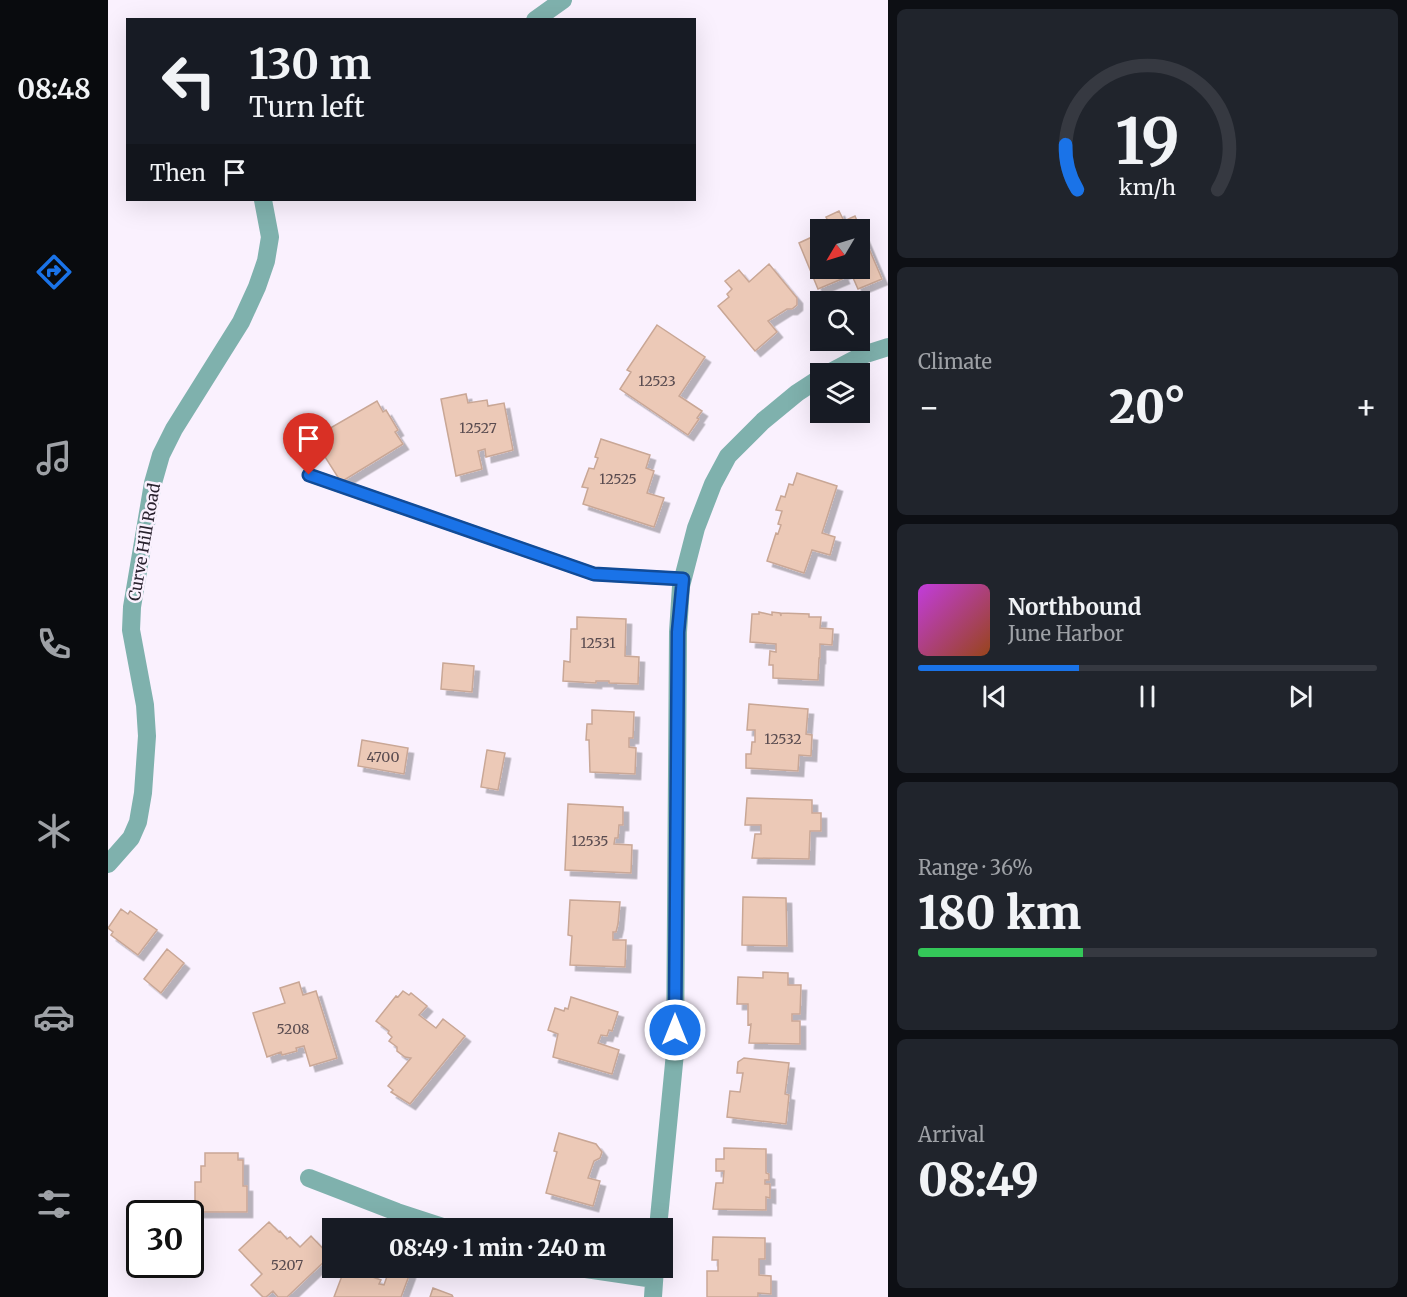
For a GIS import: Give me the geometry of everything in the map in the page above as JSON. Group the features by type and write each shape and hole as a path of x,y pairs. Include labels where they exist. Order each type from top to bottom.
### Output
{"street":[{"path":"538,18 563,0"},
{"name":"Curve Hill Road","path":"108,864 131,837 138,822 143,793 147,736 145,705 131,630 132,607 153,483 161,455 174,429 241,322 253,296 266,261 270,237 264,201"},
{"path":"848,363 863,355 888,347"},
{"path":"659,1218 675,1053 678,632 683,579 696,528 713,484 728,456 763,421 810,384"},
{"path":"309,1178 415,1218"},
{"path":"637,1278 654,1281"}],"lane":[{"path":"309,475 594,574 683,579"}],"building":[{"path":"839,211 843,219 827,219 826,217"},
{"path":"810,238 810,270 799,243"},
{"path":"870,251 882,279 858,289 854,279 870,279"},
{"path":"769,264 797,298 797,305 768,321 777,332 755,351 718,306 729,297 727,294 732,289 725,281 739,270 749,282"},
{"path":"814,279 842,279 818,289"},
{"path":"657,325 705,357 679,396 702,411 688,435 620,389 631,372 627,370"},
{"path":"466,394 468,403 487,400 488,406 504,403 513,450 486,457 485,449 478,451 482,469 456,476 441,399"},
{"path":"377,401 383,412 386,410 403,444 341,482 313,438"},
{"path":"601,439 650,455 646,468 654,471 647,493 664,498 654,527 583,504 588,488 582,487 589,468 594,469"},
{"path":"797,473 837,486 822,533 835,537 830,555 812,550 804,573 767,561 781,525 778,524 782,511 776,510 781,496 785,497 789,484 793,485"},
{"path":"759,612 772,615 772,612 780,613 781,616 781,613 809,614 809,617 821,617 820,628 833,629 832,645 820,644 818,680 773,678 773,665 769,665 770,651 776,652 776,644 750,642 752,614 759,614"},
{"path":"577,617 626,619 625,656 639,657 638,684 609,683 609,681 596,681 596,683 563,681 564,661 570,662 571,629 577,629"},
{"path":"443,663 474,666 472,692 441,689"},
{"path":"749,704 808,709 806,734 812,735 811,756 799,755 798,771 746,768 746,754 751,754 752,742 755,742 755,730 747,730"},
{"path":"592,710 634,712 633,738 629,738 629,747 636,748 635,774 590,772 589,740 586,740 587,724 592,724"},
{"path":"362,740 408,748 404,774 358,766"},
{"path":"487,750 505,753 498,790 481,787"},
{"path":"747,798 812,800 812,813 821,813 821,831 810,831 809,859 752,858 755,834 761,834 761,825 745,825"},
{"path":"568,804 623,807 623,825 619,825 618,838 615,838 614,844 632,845 631,873 565,870"},
{"path":"743,897 786,898 787,946 742,945"},
{"path":"570,900 620,902 618,924 616,932 613,932 613,940 626,940 625,967 570,965 572,936 568,935"},
{"path":"121,909 128,914 130,911 157,930 138,955 111,935 113,932 108,928"},
{"path":"167,949 184,963 161,993 144,979"},
{"path":"763,972 788,973 788,985 801,985 800,1014 792,1014 792,1021 800,1021 800,1044 749,1043 751,1024 748,1025 748,1004 737,1004 738,977 763,978"},
{"path":"299,982 303,995 316,991 337,1058 310,1066 304,1046 296,1048 297,1051 282,1055 281,1052 267,1057 253,1013 285,1003 280,988"},
{"path":"403,991 409,995 411,993 427,1006 419,1015 436,1028 443,1019 465,1036 410,1104 391,1092 393,1090 388,1086 411,1058 397,1051 397,1047 389,1041 392,1037 389,1031 376,1021 396,996 398,997"},
{"path":"571,997 618,1012 612,1031 609,1030 607,1036 601,1035 598,1043 619,1050 612,1074 553,1057 558,1034 548,1030 555,1008 564,1011 565,1008 568,1009"},
{"path":"744,1058 789,1063 785,1094 789,1095 786,1124 727,1117 730,1091 740,1092 743,1073 737,1073 738,1062"},
{"path":"559,1133 596,1144 602,1152 600,1158 594,1161 588,1178 600,1181 593,1206 546,1193 557,1152 554,1151"},
{"path":"724,1148 766,1149 766,1173 769,1174 769,1180 765,1180 765,1184 770,1184 770,1198 766,1197 766,1210 713,1209 716,1183 723,1183 724,1171 716,1171 716,1159 724,1159"},
{"path":"205,1153 238,1153 238,1160 243,1160 243,1186 247,1186 247,1212 204,1212 204,1200 195,1200 195,1182 201,1182 201,1166 205,1166"},
{"path":"269,1222 287,1239 290,1237 300,1247 311,1236 322,1248 322,1264 287,1297 278,1297 273,1291 263,1297 251,1285 262,1274 239,1250"},
{"path":"713,1237 765,1238 765,1259 759,1259 759,1275 771,1276 771,1294 758,1293 758,1297 707,1297 707,1271 718,1271 718,1260 712,1260"},
{"path":"341,1278 376,1278 381,1280 379,1284 384,1285 386,1278 408,1278 401,1297 334,1297"},
{"path":"433,1288 452,1295 453,1297 430,1297"}],"route":[{"path":"309,475 594,574 683,579 678,632 675,1030"}]}
